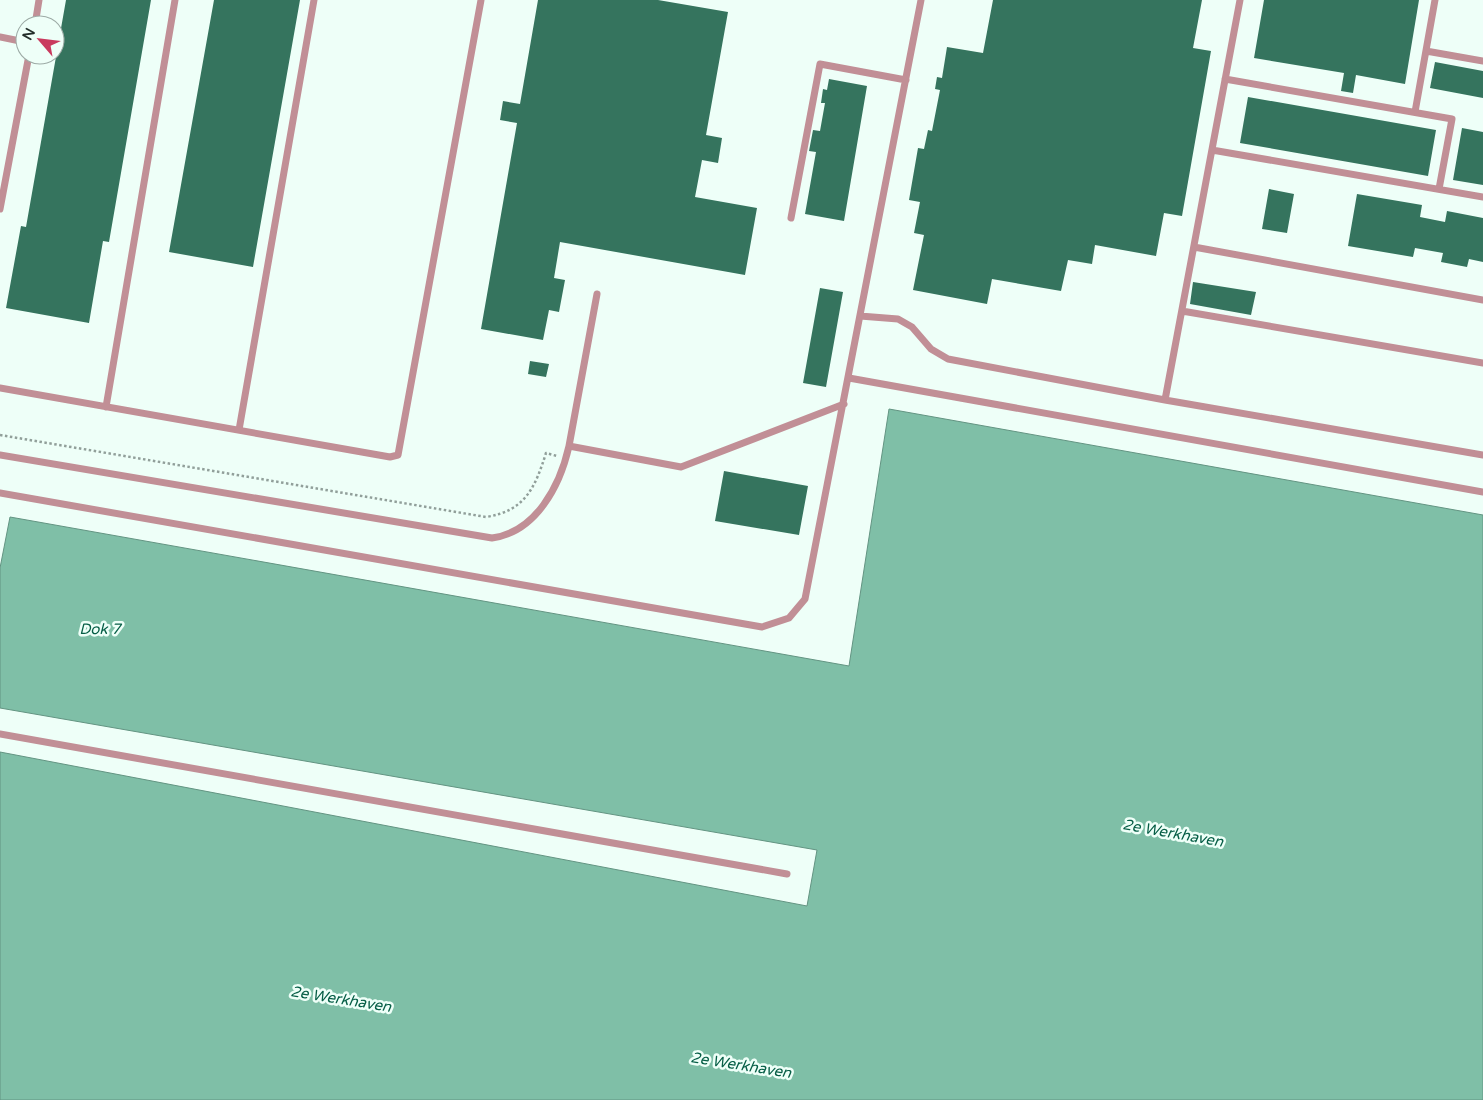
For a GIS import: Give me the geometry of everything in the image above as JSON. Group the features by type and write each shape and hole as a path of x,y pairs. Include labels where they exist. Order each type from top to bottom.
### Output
{"lane":[{"path":"36,15 39,0"},
{"path":"106,407 175,0"},
{"path":"239,430 314,0"},
{"path":"0,388 390,457 398,455 481,0"},
{"path":"0,492 762,627 789,618 805,598 921,0"},
{"path":"1165,400 1240,0"},
{"path":"1414,112 1435,0"},
{"path":"0,37 15,40"},
{"path":"1426,51 1483,61"},
{"path":"791,218 820,64 906,80"},
{"path":"0,209 27,65"},
{"path":"1225,79 1452,119 1439,189"},
{"path":"1212,150 1483,197"},
{"path":"1194,247 1483,300"},
{"path":"0,455 492,538 517,531 530,522 549,496 566,458 597,294"},
{"path":"1182,312 1483,363"},
{"path":"860,316 898,319 912,327 931,349 948,359 1165,400 1483,455"},
{"path":"848,378 1483,492"},
{"path":"569,446 681,467 844,404"},
{"path":"0,734 787,874"}],"path":[{"path":"0,436 486,517 502,514 516,507 528,495 539,477 546,453 566,458"}],"water":[{"path":"889,409 1483,515 1483,1100 0,1100 0,752 807,906 817,850 0,708 0,568 10,517 849,666"}],"building":[{"path":"66,0 151,0 109,242 103,241 89,323 6,308 21,226 26,227 55,65 65,65 65,15 63,15"},
{"path":"214,0 300,0 253,267 169,252"},
{"path":"538,0 658,0 728,12 706,135 722,138 718,163 702,160 695,197 757,208 745,275 560,242 554,278 565,280 559,312 549,310 543,340 481,329 517,123 500,120 503,101 520,104"},
{"path":"993,0 1202,0 1193,48 1211,51 1182,216 1164,213 1156,256 1095,245 1092,264 1068,260 1061,291 992,279 987,304 913,290 924,235 914,233 920,202 909,200 918,148 924,149 928,130 932,131 940,90 935,89 937,77 942,78 947,47 983,53"},
{"path":"1264,0 1419,0 1405,84 1356,75 1353,93 1341,91 1344,73 1254,58"},
{"path":"1435,62 1483,71 1483,98 1430,88"},
{"path":"829,79 867,86 844,221 805,214 816,152 809,151 813,130 820,131 825,103 821,103 823,89 827,90"},
{"path":"1248,97 1436,130 1428,176 1240,143"},
{"path":"1462,128 1483,132 1483,185 1453,180"},
{"path":"1269,189 1294,194 1287,233 1262,229"},
{"path":"1357,194 1422,205 1420,217 1445,222 1447,211 1483,218 1483,262 1469,259 1467,267 1441,262 1443,253 1415,248 1413,257 1348,246"},
{"path":"1193,282 1256,292 1251,315 1190,304"},
{"path":"820,288 843,292 826,387 803,383"},
{"path":"530,361 549,364 546,377 528,374"},
{"path":"724,471 808,486 799,535 715,521"}],"water label":[{"name":"Dok 7","path":"100,629"},
{"name":"2e Werkhaven","path":"1173,833"},
{"name":"2e Werkhaven","path":"341,999"},
{"name":"2e Werkhaven","path":"741,1065"}]}
